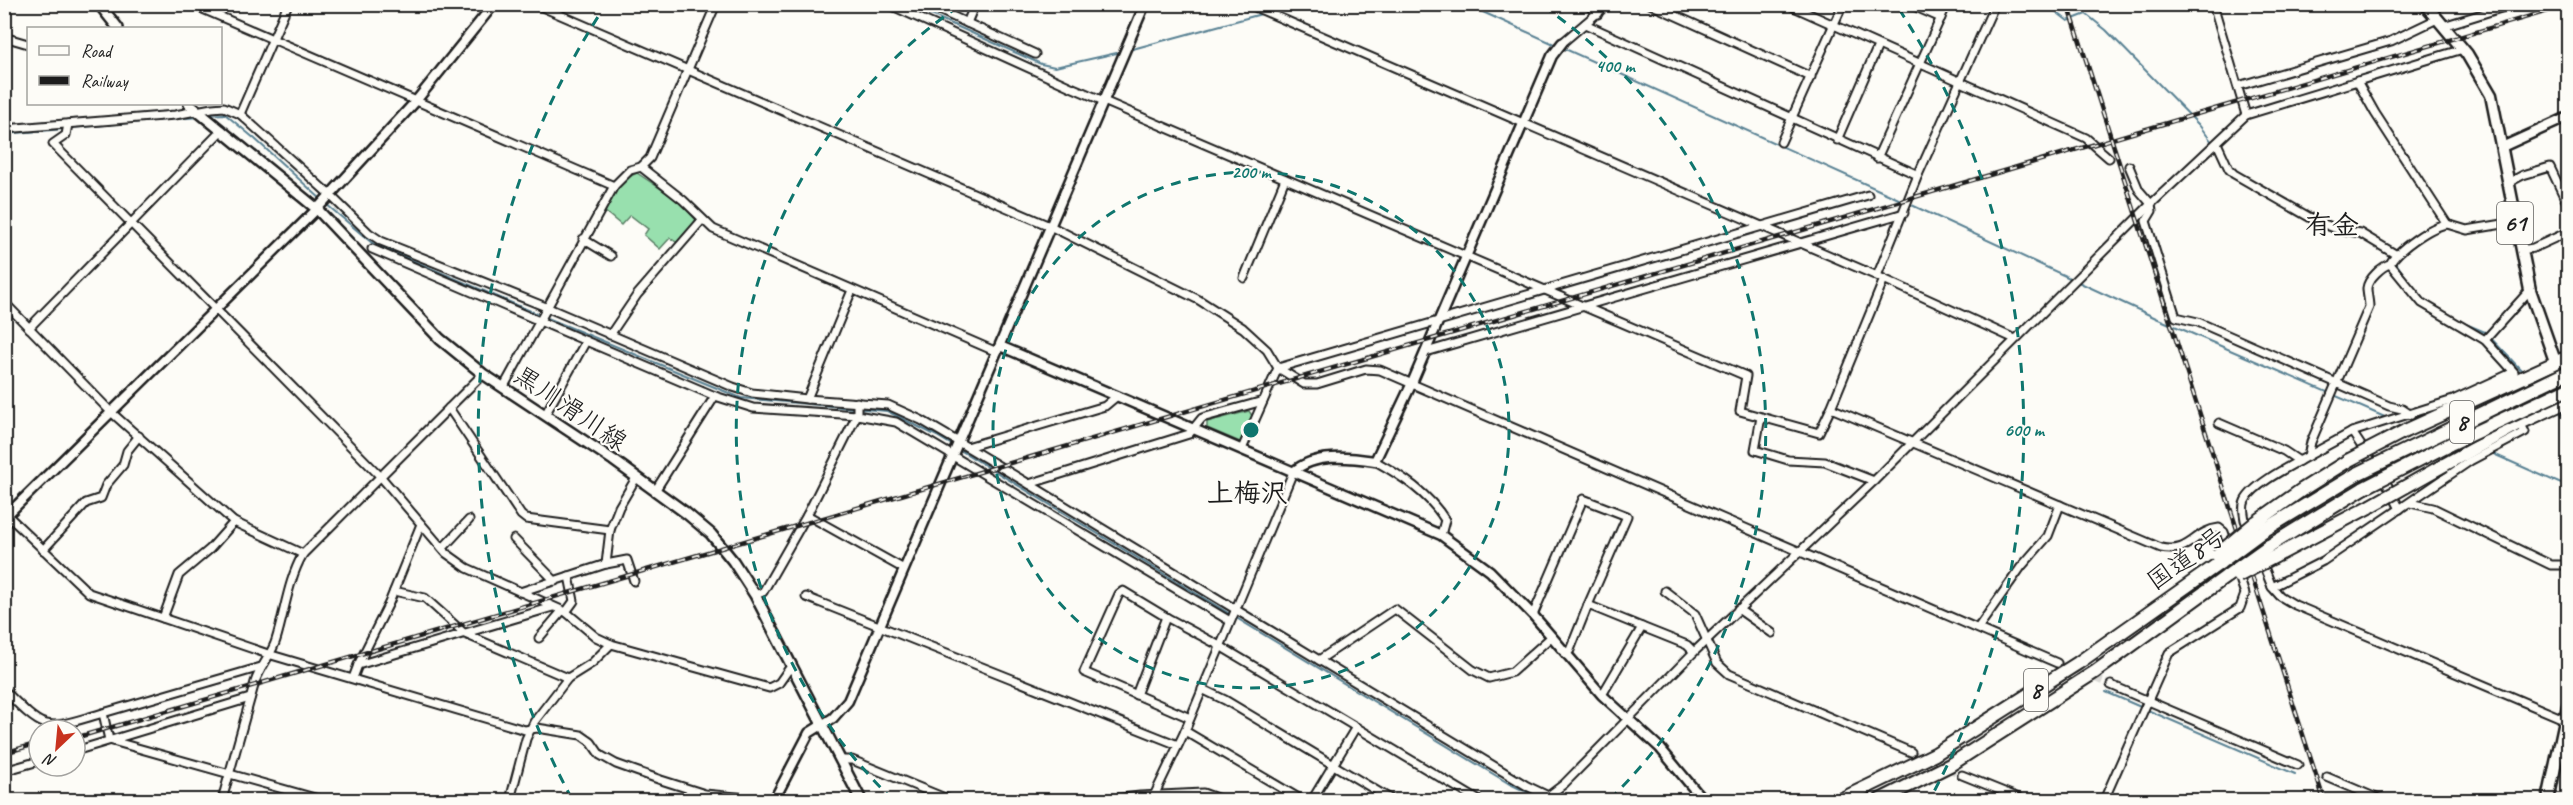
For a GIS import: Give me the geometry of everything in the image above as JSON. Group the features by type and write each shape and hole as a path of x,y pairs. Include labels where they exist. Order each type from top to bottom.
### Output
{"highway":[{"name":"8","path":"2259,527 2349,460 2504,382 2568,357"},
{"name":"国道8号","path":"1840,801 1935,754 2078,663 2188,583 2259,527 2357,474 2568,372"},
{"name":"国道8号","path":"1880,801 1950,765 2095,672 2200,596 2364,488 2452,443 2568,389"},
{"name":"8","path":"2271,551 2371,506 2520,423 2568,400"}],"main road":[{"path":"99,4 115,27"},
{"name":"61","path":"2425,4 2463,49 2491,95 2520,250 2530,290 2568,400"},
{"name":"黒川滑川線","path":"190,105 317,209 410,310 440,339 483,374 655,491 711,534 733,561 755,595 861,801"},
{"path":"2548,801 2567,721 2568,706"}],"street":[{"path":"191,4 272,41 614,186"},
{"path":"240,114 288,4"},
{"path":"494,4 416,101 317,209 5,515 89,593 268,654 525,730 531,728 581,735 591,742 600,755 616,764 705,794 767,801"},
{"path":"535,4 1052,227 1199,300 1243,328 1267,350 1278,368 1304,384 1317,384 1366,369 1380,370 2057,663"},
{"path":"503,388 614,186 630,170 641,167 650,158 716,4"},
{"path":"888,4 1105,102 1746,376 1740,411 1819,434 1881,278 1918,176 1995,4"},
{"path":"926,4 1035,54"},
{"path":"967,23 975,4"},
{"path":"774,801 809,733 833,718 848,701 953,455 963,444 999,349 1145,4"},
{"path":"1248,4 1799,242 2015,339"},
{"path":"1587,4 1598,14"},
{"path":"1375,461 1426,352 1552,56 1562,43 1608,4"},
{"path":"1650,4 1811,77"},
{"path":"1787,4 2086,138 2109,158"},
{"path":"1781,142 1843,4"},
{"path":"1909,4 1941,18"},
{"path":"1878,158 1947,4"},
{"path":"2213,4 2246,115"},
{"path":"2238,86 2391,41 2440,23 2514,4"},
{"path":"1585,24 1918,176"},
{"path":"990,50 996,36"},
{"path":"4,38 27,44"},
{"path":"1837,140 1878,46"},
{"path":"4,129 224,107 240,114 369,233 381,241 546,307 733,387 752,393 888,405 902,410 963,444 1546,798 1694,651 1874,482 2151,204 2246,115 2463,49"},
{"path":"2357,81 2375,113 2447,224"},
{"path":"2502,147 2568,117"},
{"path":"68,124 66,135 53,144 381,477 442,548 467,568 564,611 596,637 611,644 769,688 779,683 791,666"},
{"path":"29,328 222,130"},
{"path":"2217,142 2234,174 2316,221 2337,229 2360,233 2395,254"},
{"path":"2129,166 2139,190 2151,204 2152,211 2146,221 2176,317 2198,322 2389,406 2402,409 2411,415"},
{"path":"641,167 683,200 713,229 852,290 1117,396 1441,535 1490,571 1533,615 1602,695 1660,748 1703,801"},
{"path":"2508,183 2523,175 2550,167 2568,205"},
{"path":"1244,278 1286,179"},
{"path":"1242,449 1278,368 1868,195"},
{"path":"1426,352 1905,213"},
{"path":"609,335 637,295 702,220"},
{"path":"2308,456 2311,442 2369,307 2367,286 2385,265 2390,264 2395,254 2431,228 2447,224 2467,230 2515,222"},
{"path":"2520,250 2533,248 2568,232"},
{"path":"583,239 611,256"},
{"path":"372,249 715,396 753,408 857,415 896,422 1230,621"},
{"path":"2390,264 2422,303 2485,340 2514,372 2504,382 2411,415 2352,432 2258,487 2246,500 2243,511 2272,587 2280,596 2295,605 2567,721"},
{"path":"807,399 852,290"},
{"path":"2485,340 2530,290"},
{"path":"4,302 111,411 234,522 303,554"},
{"path":"546,415 586,341"},
{"path":"222,801 250,698 261,667 276,643 295,569 303,554 483,374"},
{"path":"655,491 715,396"},
{"path":"963,444 1105,406 1117,396"},
{"path":"1029,484 1189,434 1202,418 1263,400"},
{"path":"755,595 762,592 807,515 857,415 857,402"},
{"path":"450,408 521,515 526,519 610,530"},
{"path":"1831,408 2161,548 2174,551 2185,547 2208,529 2218,528 2224,532 2245,594 2240,608 2169,653 2104,801"},
{"path":"1761,417 1755,450 1788,460 1825,462 1874,482"},
{"path":"2219,423 2284,451 2299,461"},
{"path":"2272,587 2323,561 2470,461 2525,432 2520,423"},
{"path":"2352,432 2388,486 2400,509"},
{"path":"43,550 86,503 101,498 106,486 123,465 128,452 139,436"},
{"path":"1154,798 1185,731 1293,472 1302,464 1348,456 1375,461 1399,475 1437,507 1445,520 1441,535"},
{"path":"606,564 610,530 619,507 636,478"},
{"path":"1533,615 1583,499 1627,516 1566,655"},
{"path":"2410,503 2433,508 2551,565 2568,565"},
{"path":"1978,628 2021,567 2048,536 2060,505"},
{"path":"807,515 904,569"},
{"path":"442,548 469,520"},
{"path":"163,618 179,576 210,549 234,522"},
{"path":"353,678 394,591 421,524"},
{"path":"514,539 555,581"},
{"path":"520,592 606,564 627,560 634,581"},
{"path":"539,638 574,601 569,576"},
{"path":"394,591 425,598 465,634 568,678"},
{"path":"1190,718 1084,672 1119,594 1123,591 1356,726 1479,801"},
{"path":"1665,591 1695,614 1717,663 1729,674 1911,752"},
{"path":"806,597 1178,745"},
{"path":"1588,605 1687,645 1694,651"},
{"path":"358,665 554,607"},
{"path":"1320,660 1395,609 1473,670 1489,678 1512,672 1551,638"},
{"path":"1738,609 1772,633"},
{"path":"1136,695 1166,617"},
{"path":"1602,695 1642,627"},
{"path":"510,801 531,728 568,678 592,663 611,644"},
{"path":"87,719 261,667"},
{"path":"2111,685 2298,765"},
{"path":"1202,689 1225,700 1392,801"},
{"path":"4,690 32,718"},
{"path":"87,747 250,698"},
{"path":"103,714 109,740"},
{"path":"1312,801 1356,726"},
{"path":"1185,731 1302,801"},
{"path":"109,740 228,776 322,801"},
{"path":"841,759 852,760 951,801"},
{"path":"4,771 27,764"},
{"path":"1962,775 2024,801"},
{"path":"2326,777 2380,801"},
{"path":"1102,801 1203,793 1222,801"}],"green space":[{"path":"637,173 679,201 696,220 679,244 670,238 660,249 644,235 648,229 630,215 621,225 603,210 621,183"},
{"path":"1249,411 1253,417 1240,442 1207,428 1207,422"}],"waterway":[{"path":"907,4 1041,64 1055,67 1121,52"},
{"path":"1271,12 1298,4"},
{"path":"1465,4 1890,195 2156,318 2387,418"},
{"path":"2046,4 2068,21 2086,14 2106,30 2199,125 2212,142"},
{"path":"1129,50 1265,13"},
{"path":"207,115 225,114 322,200"},
{"path":"70,128 199,117"},
{"path":"4,134 64,129"},
{"path":"2215,148 2228,171 2249,186"},
{"path":"326,204 372,243 540,315"},
{"path":"2293,212 2332,232 2363,238"},
{"path":"2383,250 2396,263 2410,283"},
{"path":"545,317 741,398 887,411 937,436 1508,783 1541,799"},
{"path":"2461,322 2485,332 2523,372"},
{"path":"2558,410 2568,421"},
{"path":"2489,452 2568,487"},
{"path":"2106,692 2295,774"}],"tunnel":[{"path":"2057,663 2111,685"},
{"path":"1911,752 1962,775"}],"railway":[{"path":"2068,4 2324,800"},
{"path":"87,734 2568,5"},
{"path":"4,753 27,746"}],"district":[{"name":"有金","path":"2332,225"},
{"name":"上梅沢","path":"1247,493"}]}
